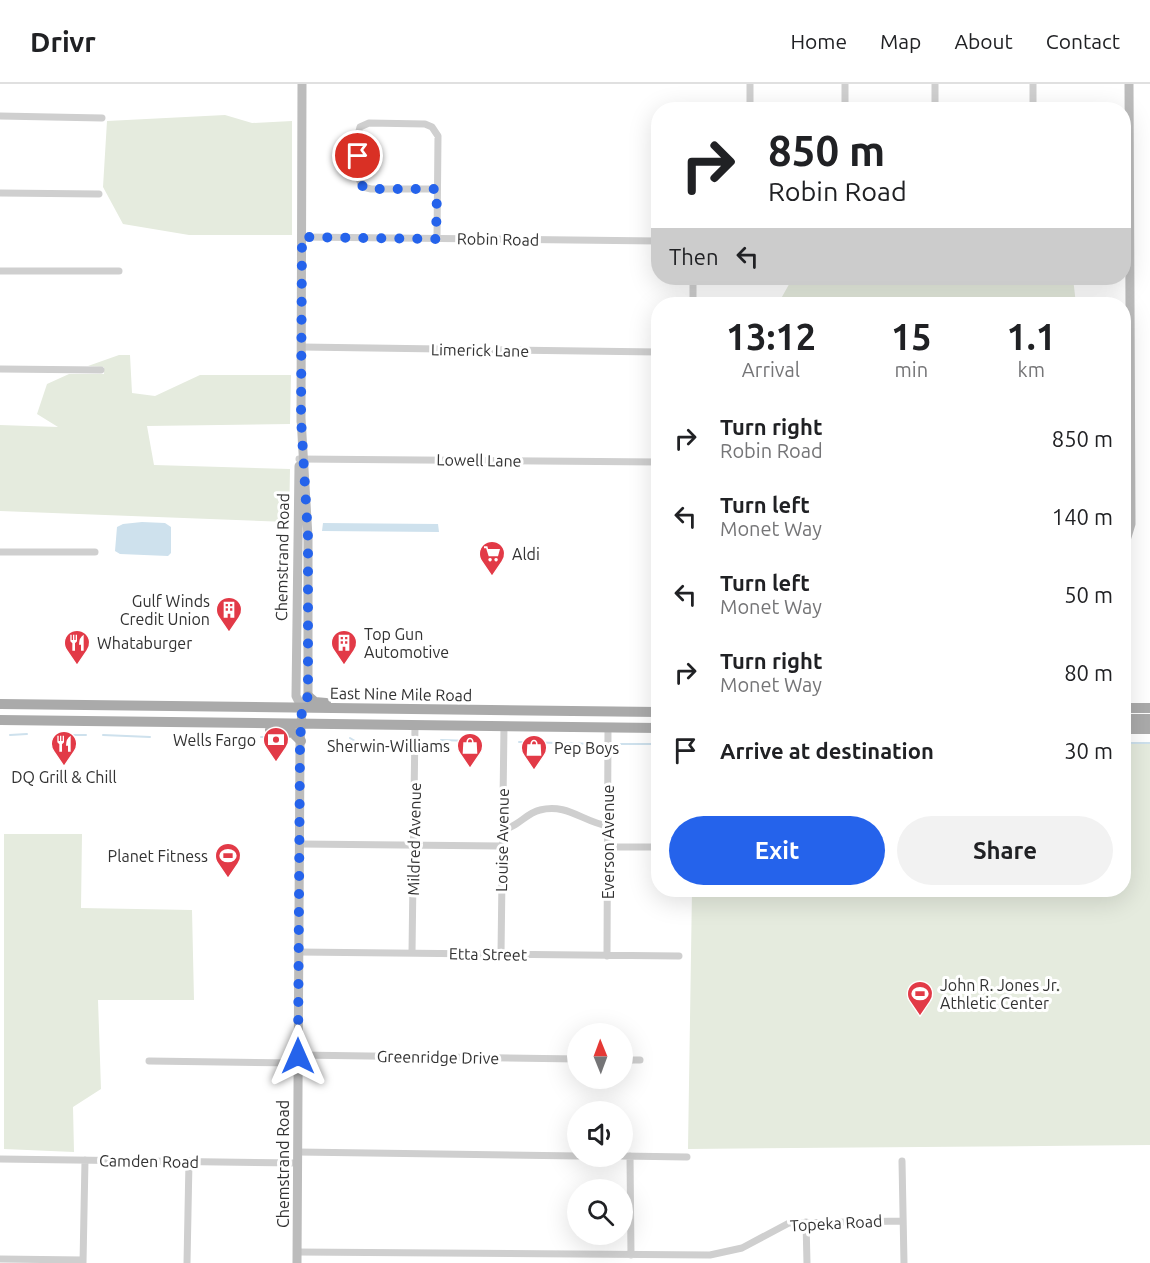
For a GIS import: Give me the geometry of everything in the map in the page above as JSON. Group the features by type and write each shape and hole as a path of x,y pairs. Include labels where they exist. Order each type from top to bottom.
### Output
{"main road":[{"path":"308,696 315,702 323,703 522,705 538,711"},
{"path":"0,697 43,698 73,705"},
{"path":"565,703 571,706 651,707"},
{"name":"East Nine Mile Road","path":"0,704 651,711"},
{"path":"0,717 56,711 73,705"},
{"path":"92,716 97,711 143,709 150,706"},
{"path":"161,717 173,713 225,713 245,707"},
{"path":"0,717 20,715 284,718 294,717 302,708"},
{"path":"1131,708 1150,708"},
{"path":"302,724 307,717 322,713 433,715 455,710"},
{"path":"504,726 516,716 552,711"},
{"path":"1131,713 1150,713"},
{"name":"East Nine Mile Road","path":"0,717 187,723 651,728"},
{"path":"1131,719 1150,719"},
{"path":"608,728 619,722 651,723"},
{"path":"187,723 211,730 281,730 293,733 301,741"},
{"path":"1131,729 1150,729"}],"street":[{"name":"Chemstrand Road","path":"297,1263 298,952 302,708 296,696 301,459 302,84"},
{"path":"750,84 750,102"},
{"path":"845,84 845,102"},
{"path":"935,84 935,102"},
{"path":"1033,84 1033,102"},
{"path":"1129,84 1129,102"},
{"path":"0,117 102,118"},
{"path":"436,239 437,189 438,136 432,127 425,124 369,123 360,127 357,135 358,178 363,187 437,189"},
{"path":"0,193 99,194"},
{"name":"Robin Road","path":"302,237 651,242"},
{"path":"0,271 118,271"},
{"name":"Limerick Lane","path":"302,347 651,352"},
{"path":"0,369 101,370"},
{"name":"Chemstrand Road","path":"301,459 308,537 308,696 302,708"},
{"name":"Lowell Lane","path":"301,459 651,462"},
{"path":"0,552 95,552"},
{"name":"Mildred Avenue","path":"412,953 415,725"},
{"name":"Louise Avenue","path":"501,954 504,726"},
{"name":"Everson Avenue","path":"607,956 608,728"},
{"path":"502,829 512,827 529,814 548,808 565,809 608,826"},
{"path":"300,844 502,846"},
{"path":"608,847 651,848"},
{"name":"Etta Street","path":"298,952 679,956"},
{"name":"Greenridge Drive","path":"149,1061 567,1059"},
{"path":"633,1060 639,1060"},
{"path":"298,1152 567,1156"},
{"path":"633,1156 687,1156"},
{"name":"Camden Road","path":"0,1160 298,1163"},
{"path":"0,1259 83,1262 85,1160"},
{"path":"187,1263 189,1161"},
{"path":"902,1161 904,1263"},
{"path":"627,1167 631,1256"},
{"name":"Topeka Road","path":"297,1252 631,1256 726,1254 742,1248 776,1228 806,1222 903,1221"},
{"path":"806,1222 807,1263"}],"shaded area":[{"path":"225,115 252,123 292,121 292,235 189,235 123,224 103,187 107,121"},
{"path":"789,285 1074,285 1075,297 782,297"},
{"path":"119,355 130,355 132,393 155,396 200,375 291,375 290,424 147,426 154,465 290,469 289,522 0,511 0,425 58,427 37,414 47,384 69,374 104,374 104,367 88,366"},
{"name":"John R. Jones Jr. Athletic Center","path":"1131,744 1150,744 1150,1145 688,1149 692,897 1131,897"},
{"path":"4,834 82,834 81,908 192,910 194,1000 98,1000 101,1089 73,1107 74,1152 4,1149"}],"water":[{"path":"142,522 165,523 171,527 171,553 168,556 120,554 115,551 117,527"},
{"path":"323,523 438,524 439,532 322,531"}],"waterway":[{"path":"369,697 409,693"},
{"path":"336,694 346,695"},
{"path":"10,735 27,734"},
{"path":"62,735 86,735"},
{"path":"103,735 150,737"},
{"path":"172,737 200,736"},
{"path":"217,736 245,737"},
{"path":"261,737 286,738"},
{"path":"350,738 355,741 379,742"},
{"path":"441,740 473,741"},
{"path":"519,742 598,744"},
{"path":"1131,743 1150,743"},
{"path":"616,744 651,744"}],"place":[{"name":"Aldi","path":"492,577"},
{"name":"Gulf Winds Credit Union","path":"229,633"},
{"name":"Whataburger","path":"77,666"},
{"name":"Top Gun Automotive","path":"344,666"},
{"name":"Wells Fargo","path":"276,763"},
{"name":"DQ Grill & Chill","path":"64,767"},
{"name":"Sherwin-Williams","path":"470,769"},
{"name":"Pep Boys","path":"534,771"},
{"name":"Planet Fitness","path":"228,879"},
{"name":"John R. Jones Jr. Athletic Center","path":"920,1017"}],"route":[{"path":"298,1056 300,744 302,708 308,696 308,537 301,418 302,237 436,239 437,189 363,187 358,178 358,156"}]}
